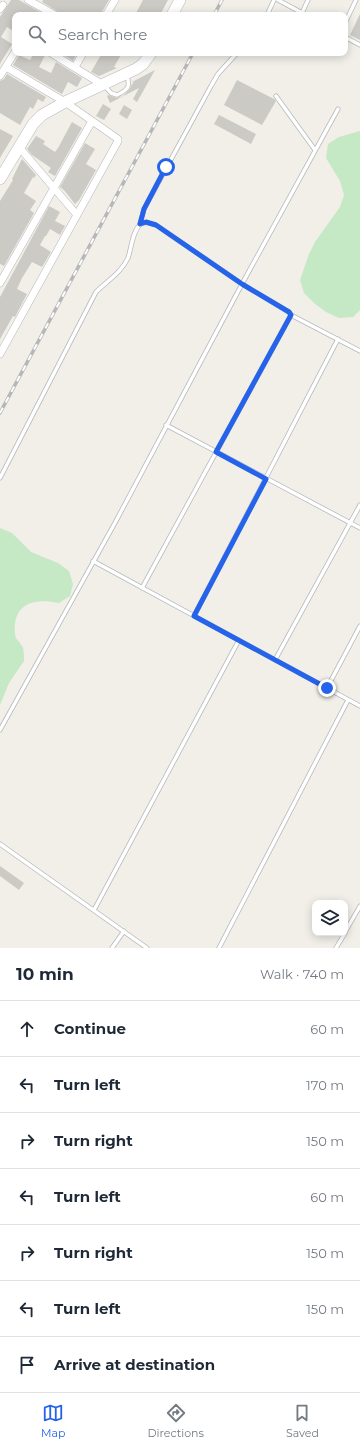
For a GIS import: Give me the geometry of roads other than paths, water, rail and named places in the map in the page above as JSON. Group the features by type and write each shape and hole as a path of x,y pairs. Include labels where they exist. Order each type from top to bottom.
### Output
{"main road":[{"path":"174,12 180,0"},
{"path":"0,179 38,118 65,102 127,73 143,64 149,56"}],"street":[{"path":"28,0 50,12"},
{"path":"108,12 114,0"},
{"path":"0,76 13,56"},
{"path":"56,56 103,85"},
{"path":"75,67 81,56"},
{"path":"0,354 118,141 118,139 65,102 6,67"},
{"path":"0,283 92,121"},
{"path":"19,147 77,215"}],"lane":[{"path":"268,12 274,0"},
{"path":"278,0 300,12"},
{"path":"302,12 308,0"},
{"path":"348,17 356,0"},
{"path":"348,38 360,45"},
{"path":"0,478 96,292 115,276 128,258 144,209 218,74 234,56"},
{"path":"276,96 315,150"},
{"path":"0,730 116,520 242,284 338,109"},
{"path":"140,224 146,222 156,225 242,284 289,312 291,315 360,351"},
{"path":"142,588 291,315"},
{"path":"194,616 338,339"},
{"path":"166,426 360,528"},
{"path":"275,660 360,505"},
{"path":"93,561 360,706"},
{"path":"327,688 360,626"},
{"path":"94,910 239,640"},
{"path":"219,948 348,700"},
{"path":"0,844 147,948"},
{"path":"348,928 360,906"},
{"path":"112,948 124,931"},
{"path":"336,948 343,936"}],"railway":[{"path":"216,12 222,0"},
{"path":"0,413 191,56"}]}
